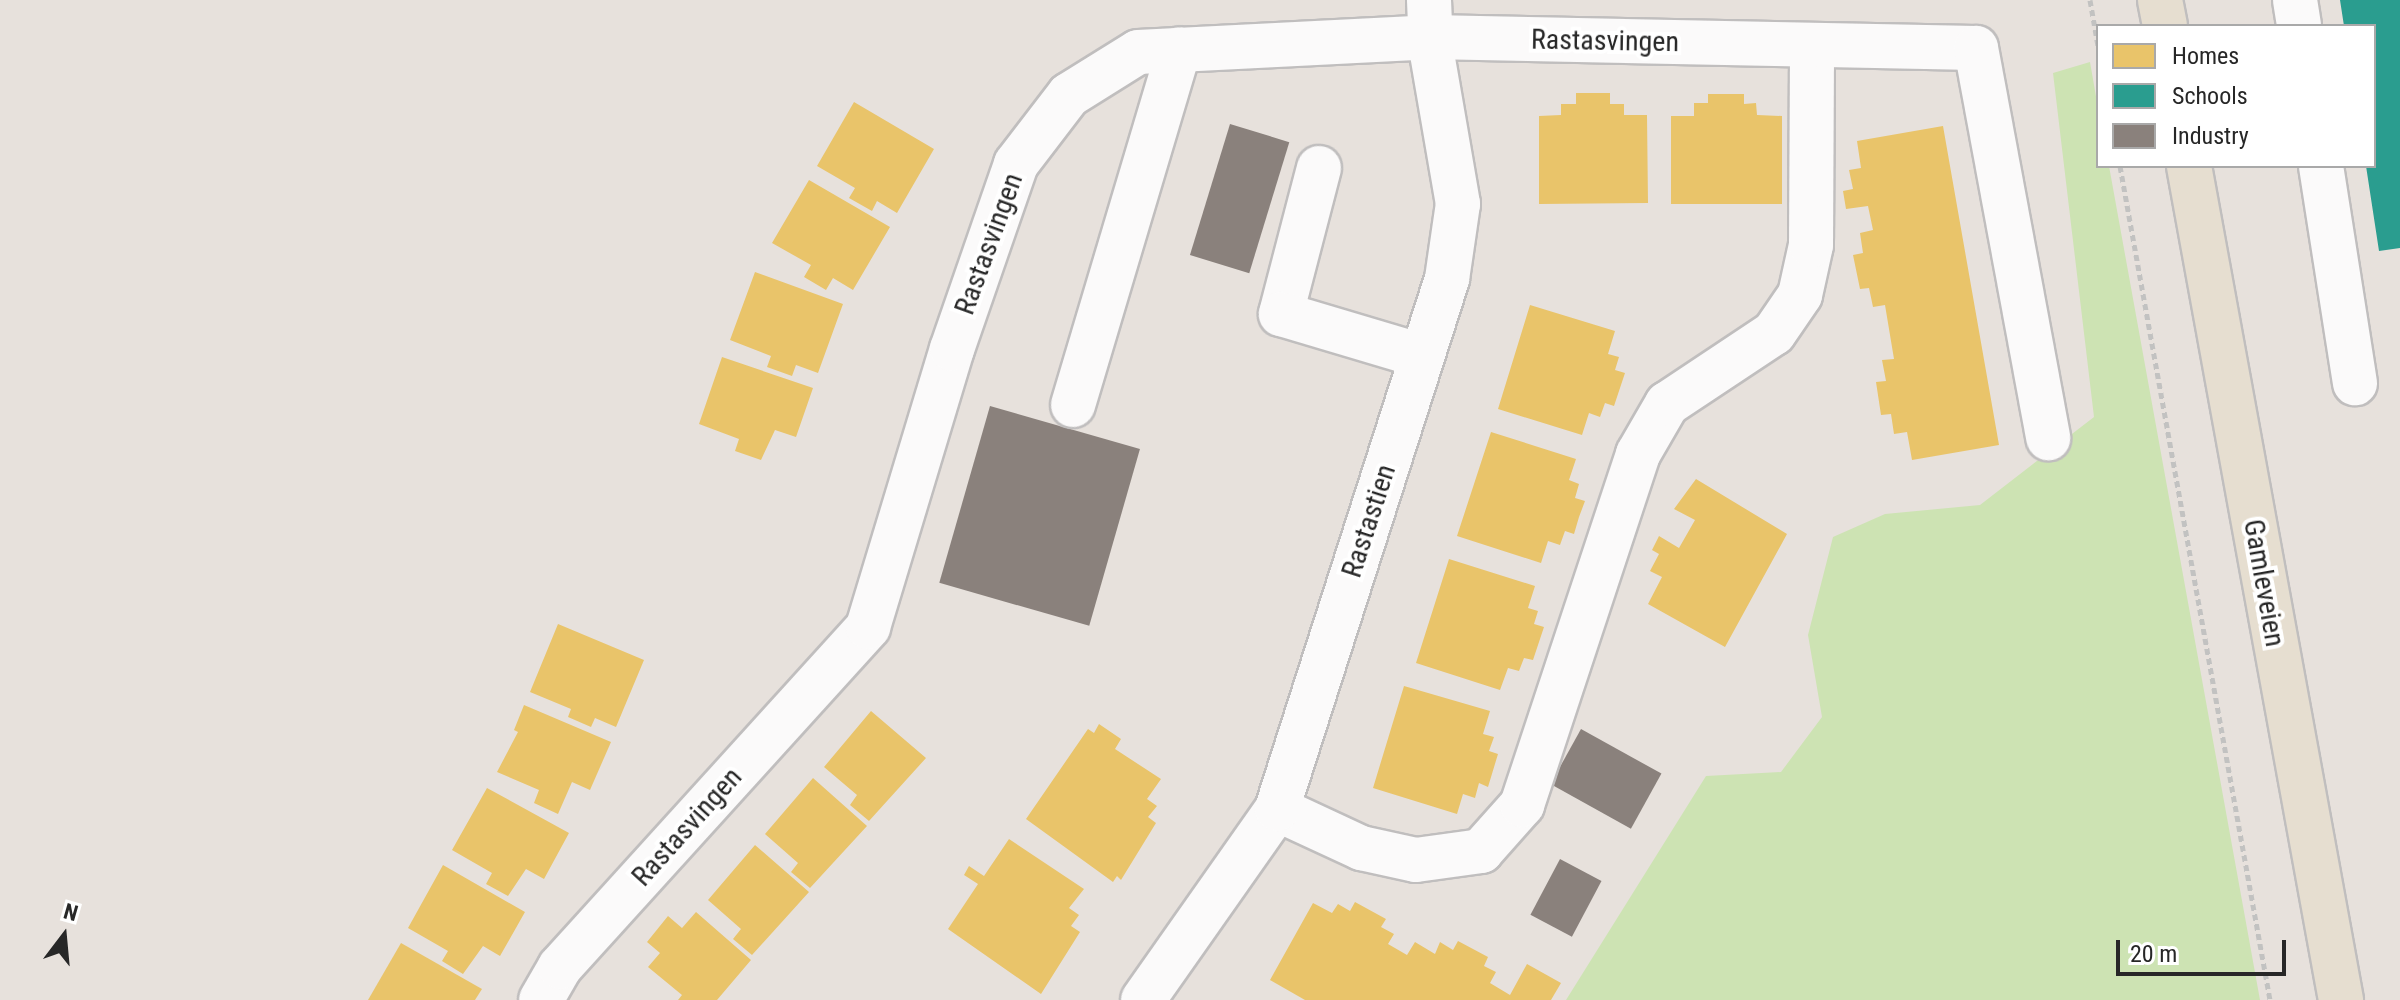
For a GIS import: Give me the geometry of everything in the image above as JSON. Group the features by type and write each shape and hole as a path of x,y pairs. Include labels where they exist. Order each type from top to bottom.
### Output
{"main road":[{"path":"2160,0 2165,24"},
{"name":"Gamleveien","path":"2189,168 2341,1000"}],"street":[{"path":"2295,0 2299,24"},
{"name":"Rastasvingen","path":"541,1000 560,967 868,627 952,349 1016,164 1069,95 1138,52 1430,18 1812,45 1976,48 2048,438"},
{"name":"Rastastien","path":"1143,1000 1277,809 1447,279 1458,204 1430,18"},
{"path":"1277,809 1361,848 1416,860 1481,851 1522,805 1638,454 1667,404 1774,333 1800,295 1811,245 1812,45"},
{"path":"1073,405 1179,49"},
{"path":"1319,168 1281,314 1422,356"},
{"path":"2321,168 2355,383"}],"path":[{"path":"2090,0 2096,34"},
{"path":"2120,168 2270,1000"}],"green space":[{"path":"2090,62 2096,96 2096,168 2109,168 2260,1000 1566,1000 1706,776 1781,772 1822,717 1808,635 1833,537 1885,514 1980,505 2094,417 2053,73"}],"building: Homes":[{"path":"1576,93 1610,93 1610,104 1624,104 1624,115 1647,115 1648,203 1539,204 1539,116 1561,115 1561,104 1576,104"},
{"path":"1708,94 1744,94 1744,104 1756,103 1757,115 1782,116 1782,204 1671,204 1671,116 1694,116 1694,103 1708,103"},
{"path":"854,102 934,149 897,213 877,201 872,211 849,198 855,188 817,166"},
{"path":"1943,126 1999,445 1912,460 1907,432 1894,434 1891,414 1881,415 1876,382 1886,381 1882,360 1894,359 1885,305 1873,307 1869,288 1860,289 1853,255 1863,253 1860,233 1873,230 1868,206 1846,209 1843,191 1853,189 1849,170 1861,168 1857,141"},
{"path":"809,180 890,227 853,290 833,278 826,290 804,277 811,265 772,243"},
{"path":"755,272 843,304 818,373 796,365 792,376 767,367 771,356 730,340"},
{"path":"1530,305 1615,331 1608,354 1619,357 1615,370 1625,373 1614,406 1605,403 1600,417 1589,413 1582,435 1498,409"},
{"path":"722,357 813,388 796,437 775,430 761,460 735,451 739,439 699,424"},
{"path":"1491,432 1576,459 1569,480 1579,484 1575,498 1585,501 1574,534 1565,531 1560,545 1548,541 1541,563 1457,536"},
{"path":"1696,479 1787,534 1725,647 1648,604 1662,577 1650,571 1659,554 1652,550 1659,536 1679,548 1695,520 1674,509"},
{"path":"1449,559 1535,586 1528,608 1538,611 1534,624 1544,627 1533,660 1524,658 1519,671 1508,668 1500,690 1416,663"},
{"path":"558,624 644,660 616,727 595,718 591,727 568,717 571,709 530,692"},
{"path":"1404,686 1490,711 1483,734 1494,737 1489,751 1498,754 1488,787 1479,783 1475,798 1463,794 1457,814 1373,788"},
{"path":"524,705 611,742 590,790 572,782 558,814 534,803 539,790 497,772 518,732 514,730"},
{"path":"871,711 926,758 869,821 850,805 857,795 824,767"},
{"path":"1099,724 1121,739 1115,749 1161,779 1147,799 1157,806 1148,817 1156,823 1121,880 1117,876 1113,882 1026,819 1088,729 1094,733"},
{"path":"813,778 867,826 810,888 791,872 798,863 765,834"},
{"path":"487,788 569,833 544,879 526,869 508,896 486,884 492,873 452,850"},
{"path":"1009,839 1084,889 1069,908 1079,915 1071,926 1080,932 1041,994 948,929 978,884 964,875 969,866 984,876"},
{"path":"755,845 809,892 752,955 733,939 741,929 708,900"},
{"path":"443,865 525,912 500,956 483,946 463,974 442,961 448,951 408,928"},
{"path":"1355,902 1386,919 1381,927 1394,934 1388,944 1407,955 1415,942 1435,954 1440,942 1453,950 1458,941 1488,957 1484,966 1496,972 1490,983 1510,995 1527,964 1561,983 1551,1000 1305,1000 1270,980 1313,903 1332,913 1338,904 1350,911"},
{"path":"696,912 751,960 717,1000 678,1000 682,995 648,967 660,953 647,942 668,916 682,928"},
{"path":"401,943 482,989 475,1000 368,1000"}],"building: Schools":[{"path":"2340,0 2400,0 2400,248 2379,251 2366,168 2376,168 2376,24 2344,24"}],"building: Industry":[{"path":"1230,124 1289,142 1249,273 1190,255"},
{"path":"990,406 1140,449 1089,626 939,583"},
{"path":"1581,729 1661,774 1631,829 1550,784"},
{"path":"1560,859 1601,881 1572,937 1530,915"}]}
